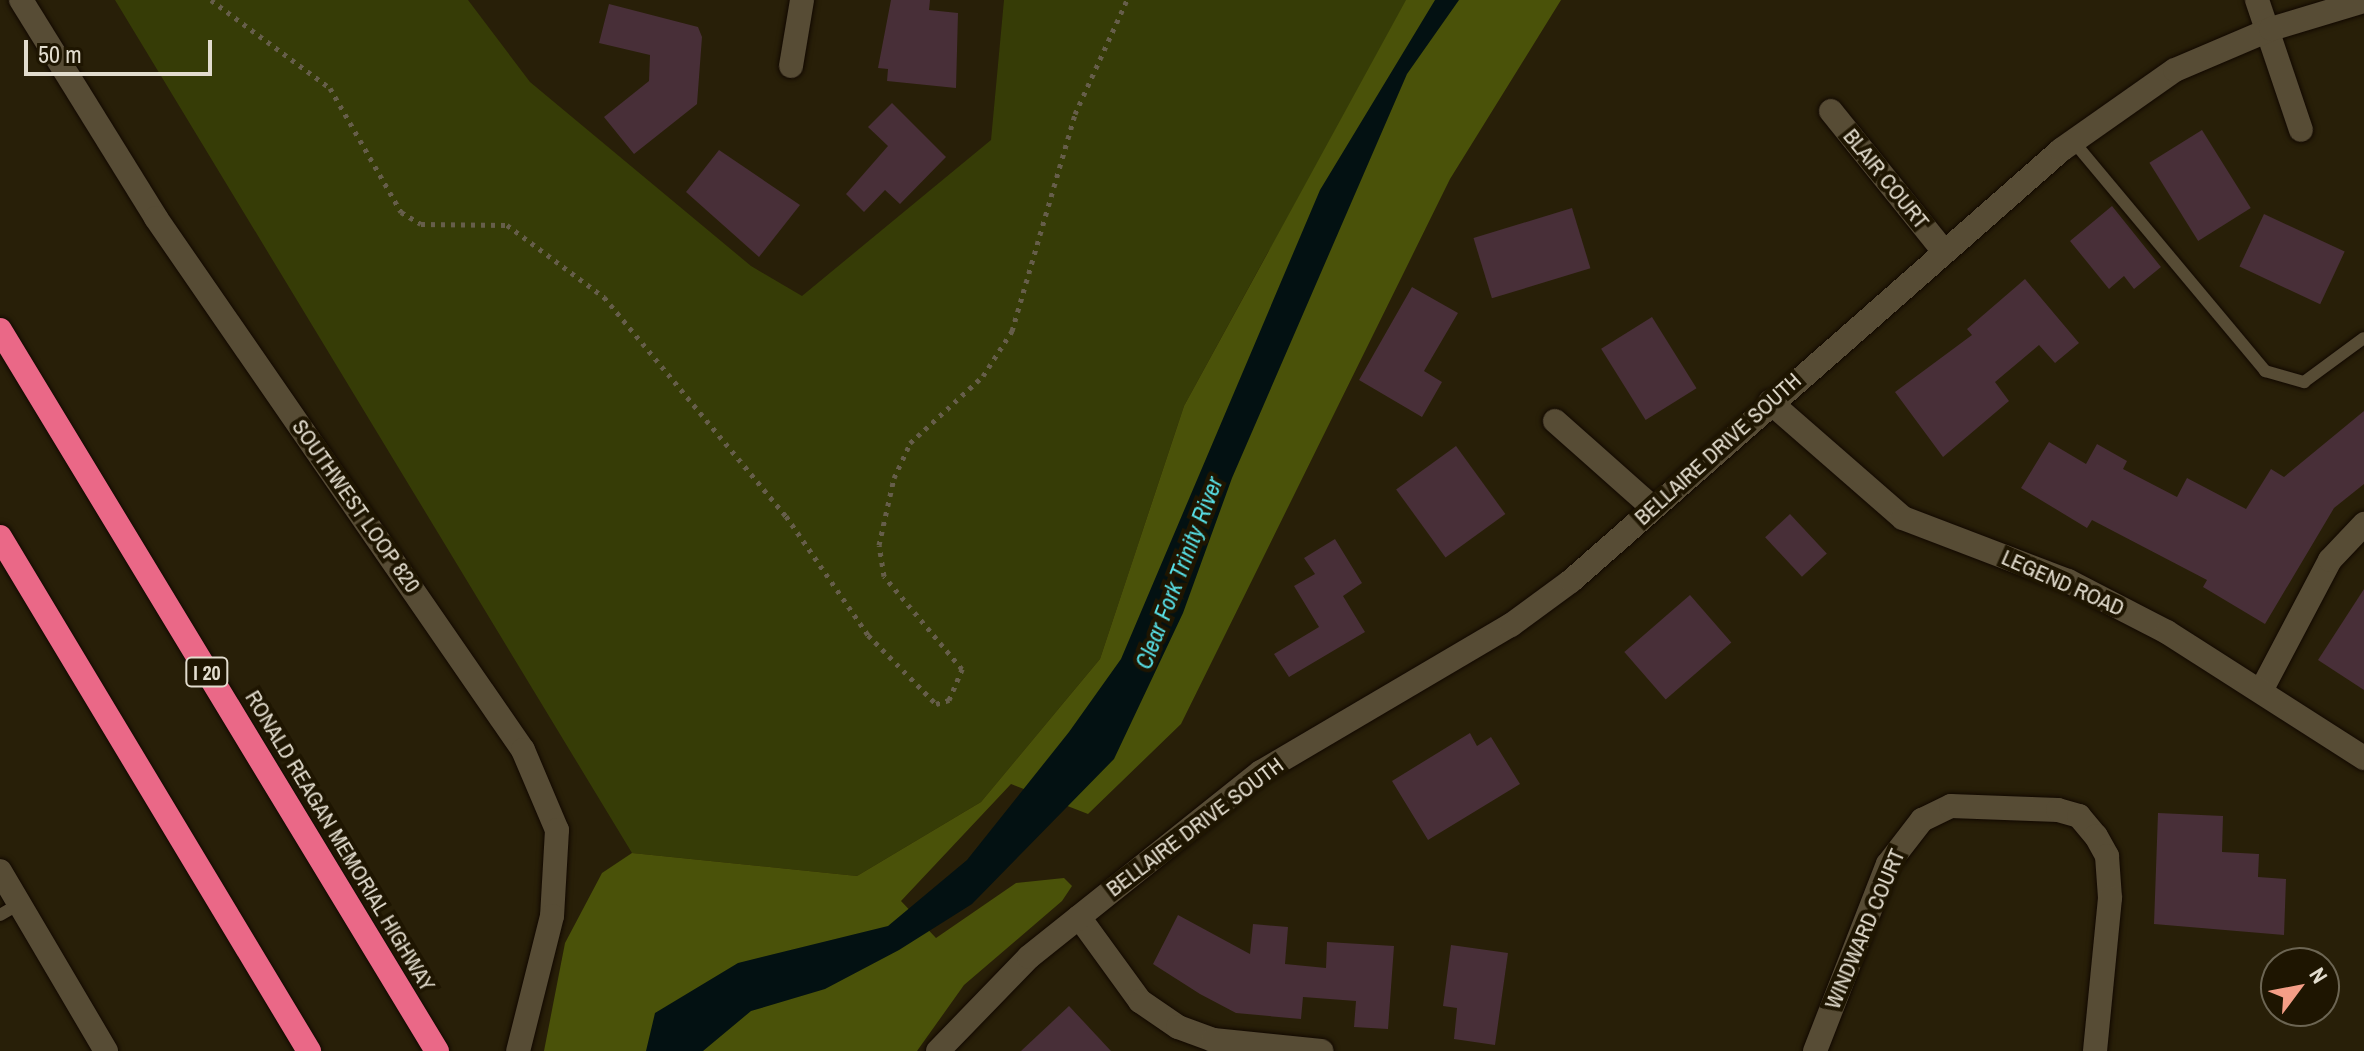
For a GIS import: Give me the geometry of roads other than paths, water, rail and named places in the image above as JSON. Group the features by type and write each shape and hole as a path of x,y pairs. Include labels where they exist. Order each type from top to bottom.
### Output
{"highway":[{"name":"RONALD REAGAN MEMORIAL HIGHWAY","path":"0,330 437,1051"},
{"path":"0,537 309,1051"}],"street":[{"name":"SOUTHWEST LOOP 820","path":"21,0 156,218 523,750 557,830 552,916 518,1051"},
{"path":"791,66 802,0"},
{"path":"2257,0 2271,29 2301,130"},
{"name":"BELLAIRE DRIVE SOUTH","path":"938,1051 1079,917 1261,772 1542,603 1941,248 2073,141 2175,70 2271,29 2364,1"},
{"name":"BLAIR COURT","path":"1831,111 1941,248"},
{"name":"LEGEND ROAD","path":"1770,402 1903,518 2068,581 2262,689 2364,758"},
{"path":"1555,421 1652,507"},
{"path":"2262,689 2330,560 2364,524"},
{"name":"WINDWARD COURT","path":"1815,1051 1888,864 1922,820 1951,806 2058,810 2079,816 2096,836 2107,856 2110,898 2096,1044"},
{"path":"0,871 10,910 106,1051"},
{"path":"1079,917 1140,1001 1178,1027 1213,1040 1321,1051"}],"lane":[{"path":"2073,141 2265,371 2304,382 2364,338"}],"water":[{"name":"Clear Fork Trinity River","path":"1435,0 1459,0 1407,74 1232,478 1183,613 1114,759 972,904 899,950 825,989 751,1011 703,1051 646,1051 655,1013 738,963 888,926 967,860 1069,732 1121,659 1320,190"}]}
